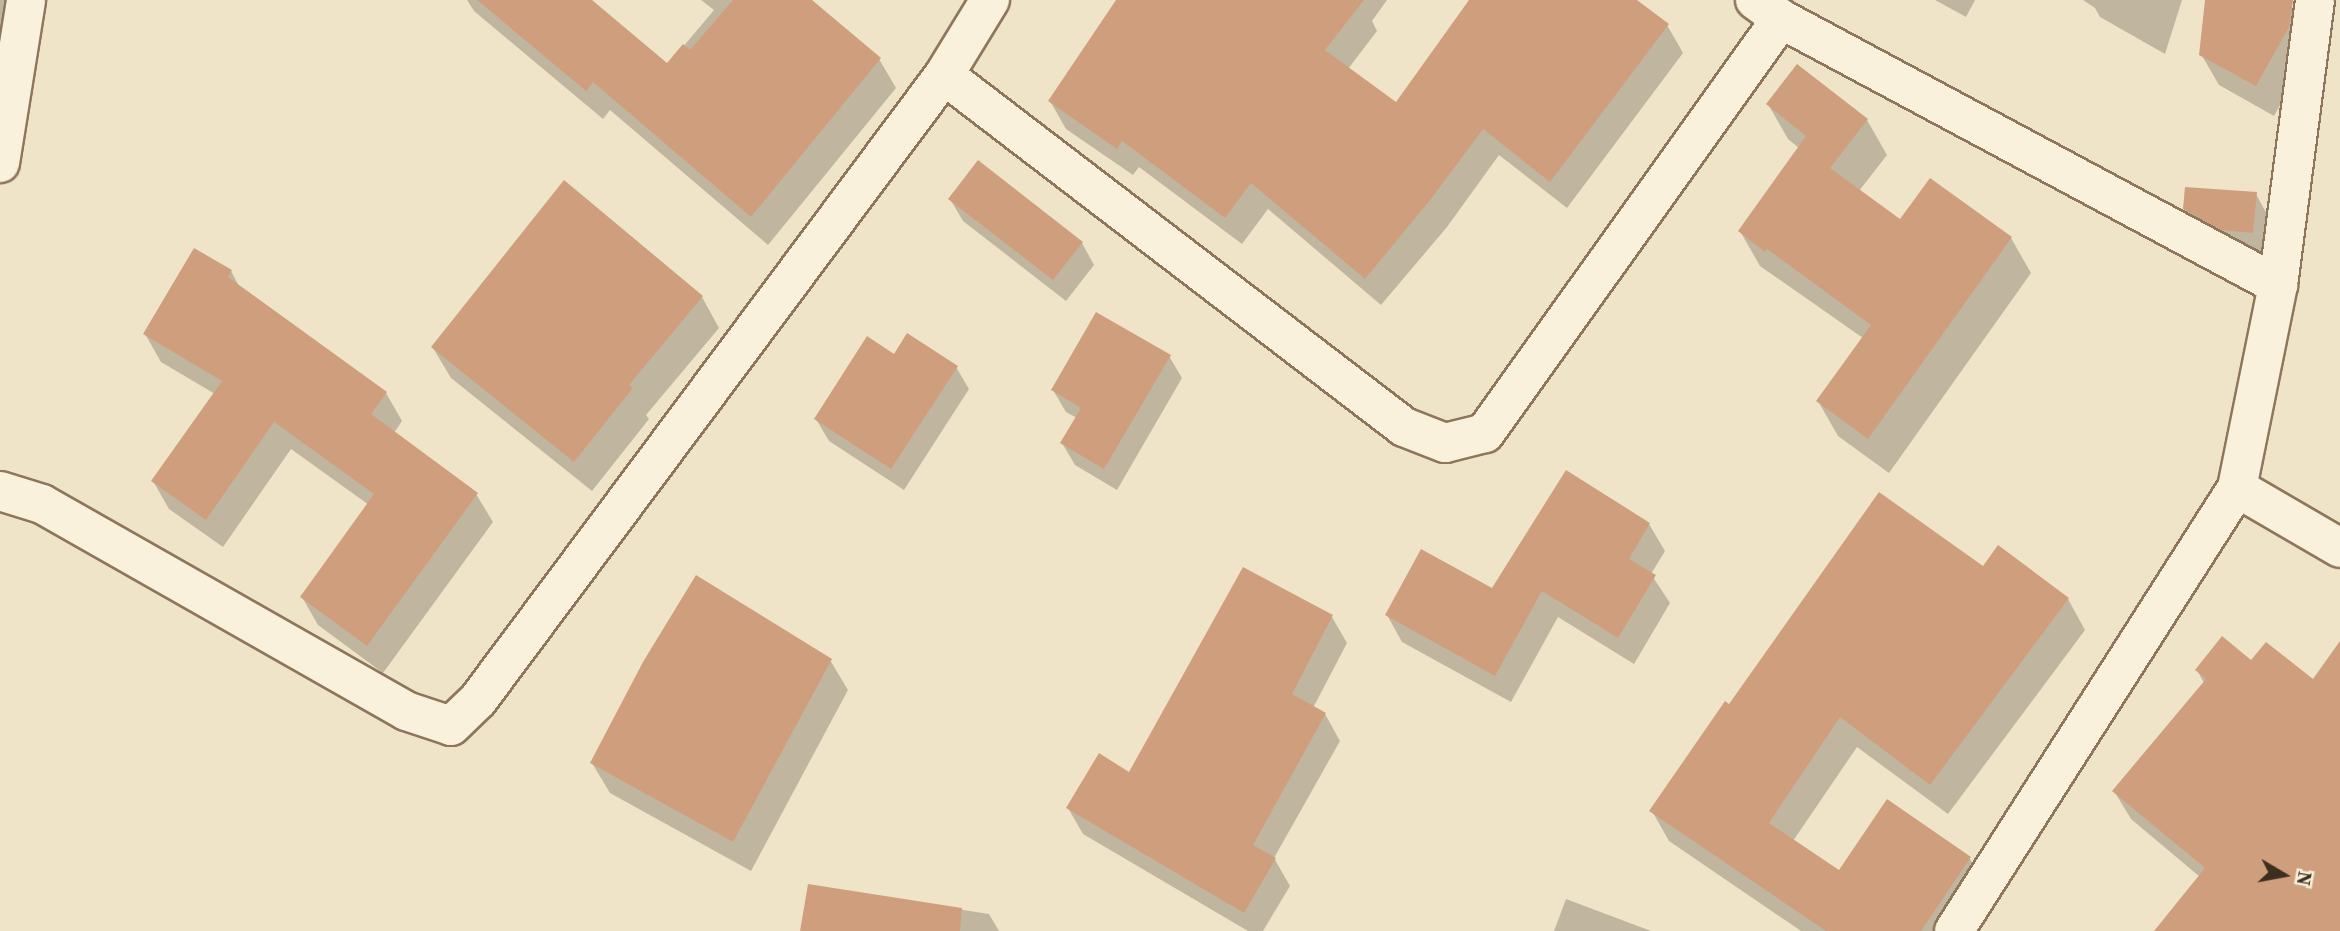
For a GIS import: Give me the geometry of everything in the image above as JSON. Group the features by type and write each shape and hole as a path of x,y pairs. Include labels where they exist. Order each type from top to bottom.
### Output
{"street":[{"path":"0,163 26,0"},
{"path":"0,491 42,504 406,711 451,726 478,700 944,75 990,0"},
{"path":"1954,931 2237,488 2278,285 2315,0"},
{"path":"944,75 1404,427 1445,443 1485,433 1768,9 2278,285"},
{"path":"2237,488 2340,548"}],"building":[{"path":"477,0 592,0 667,63 683,44 690,50 733,0 812,0 881,58 751,217 593,82 586,91"},
{"path":"1116,0 1364,0 1325,50 1396,102 1469,0 1637,0 1669,24 1550,182 1483,129 1431,199 1365,279 1251,183 1225,218 1122,141 1117,149 1048,101"},
{"path":"2205,0 2293,0 2289,27 2256,86 2199,55"},
{"path":"1797,64 1868,119 1830,168 1900,219 1930,178 2012,237 1868,439 1816,401 1871,325 1738,231 1806,136 1766,104"},
{"path":"978,160 1083,242 1053,280 948,199"},
{"path":"564,180 703,296 629,385 633,388 574,462 431,347"},
{"path":"2185,187 2257,192 2253,233 2221,230 2183,209"},
{"path":"194,248 232,270 228,277 387,392 371,414 478,493 367,646 300,597 374,494 274,422 206,520 151,481 222,381 143,334"},
{"path":"1096,312 1171,355 1104,469 1060,443 1081,408 1051,390"},
{"path":"907,333 958,366 891,469 814,419 867,336 894,354"},
{"path":"1566,470 1650,523 1629,559 1656,575 1618,638 1542,591 1495,676 1385,615 1421,549 1492,588"},
{"path":"1879,492 1983,566 1998,545 2069,598 1930,785 1840,717 1769,823 1839,870 1887,799 1971,857 1921,931 1826,931 1649,811 1725,701 1729,704"},
{"path":"1243,567 1333,615 1292,694 1326,713 1253,845 1276,858 1244,913 1066,808 1099,753 1129,772"},
{"path":"696,575 832,659 733,842 590,763 643,662"},
{"path":"2222,636 2251,660 2266,642 2313,679 2340,641 2340,931 2154,931 2205,868 2112,791 2206,679 2195,670"},
{"path":"808,884 962,908 960,931 800,931"}]}
